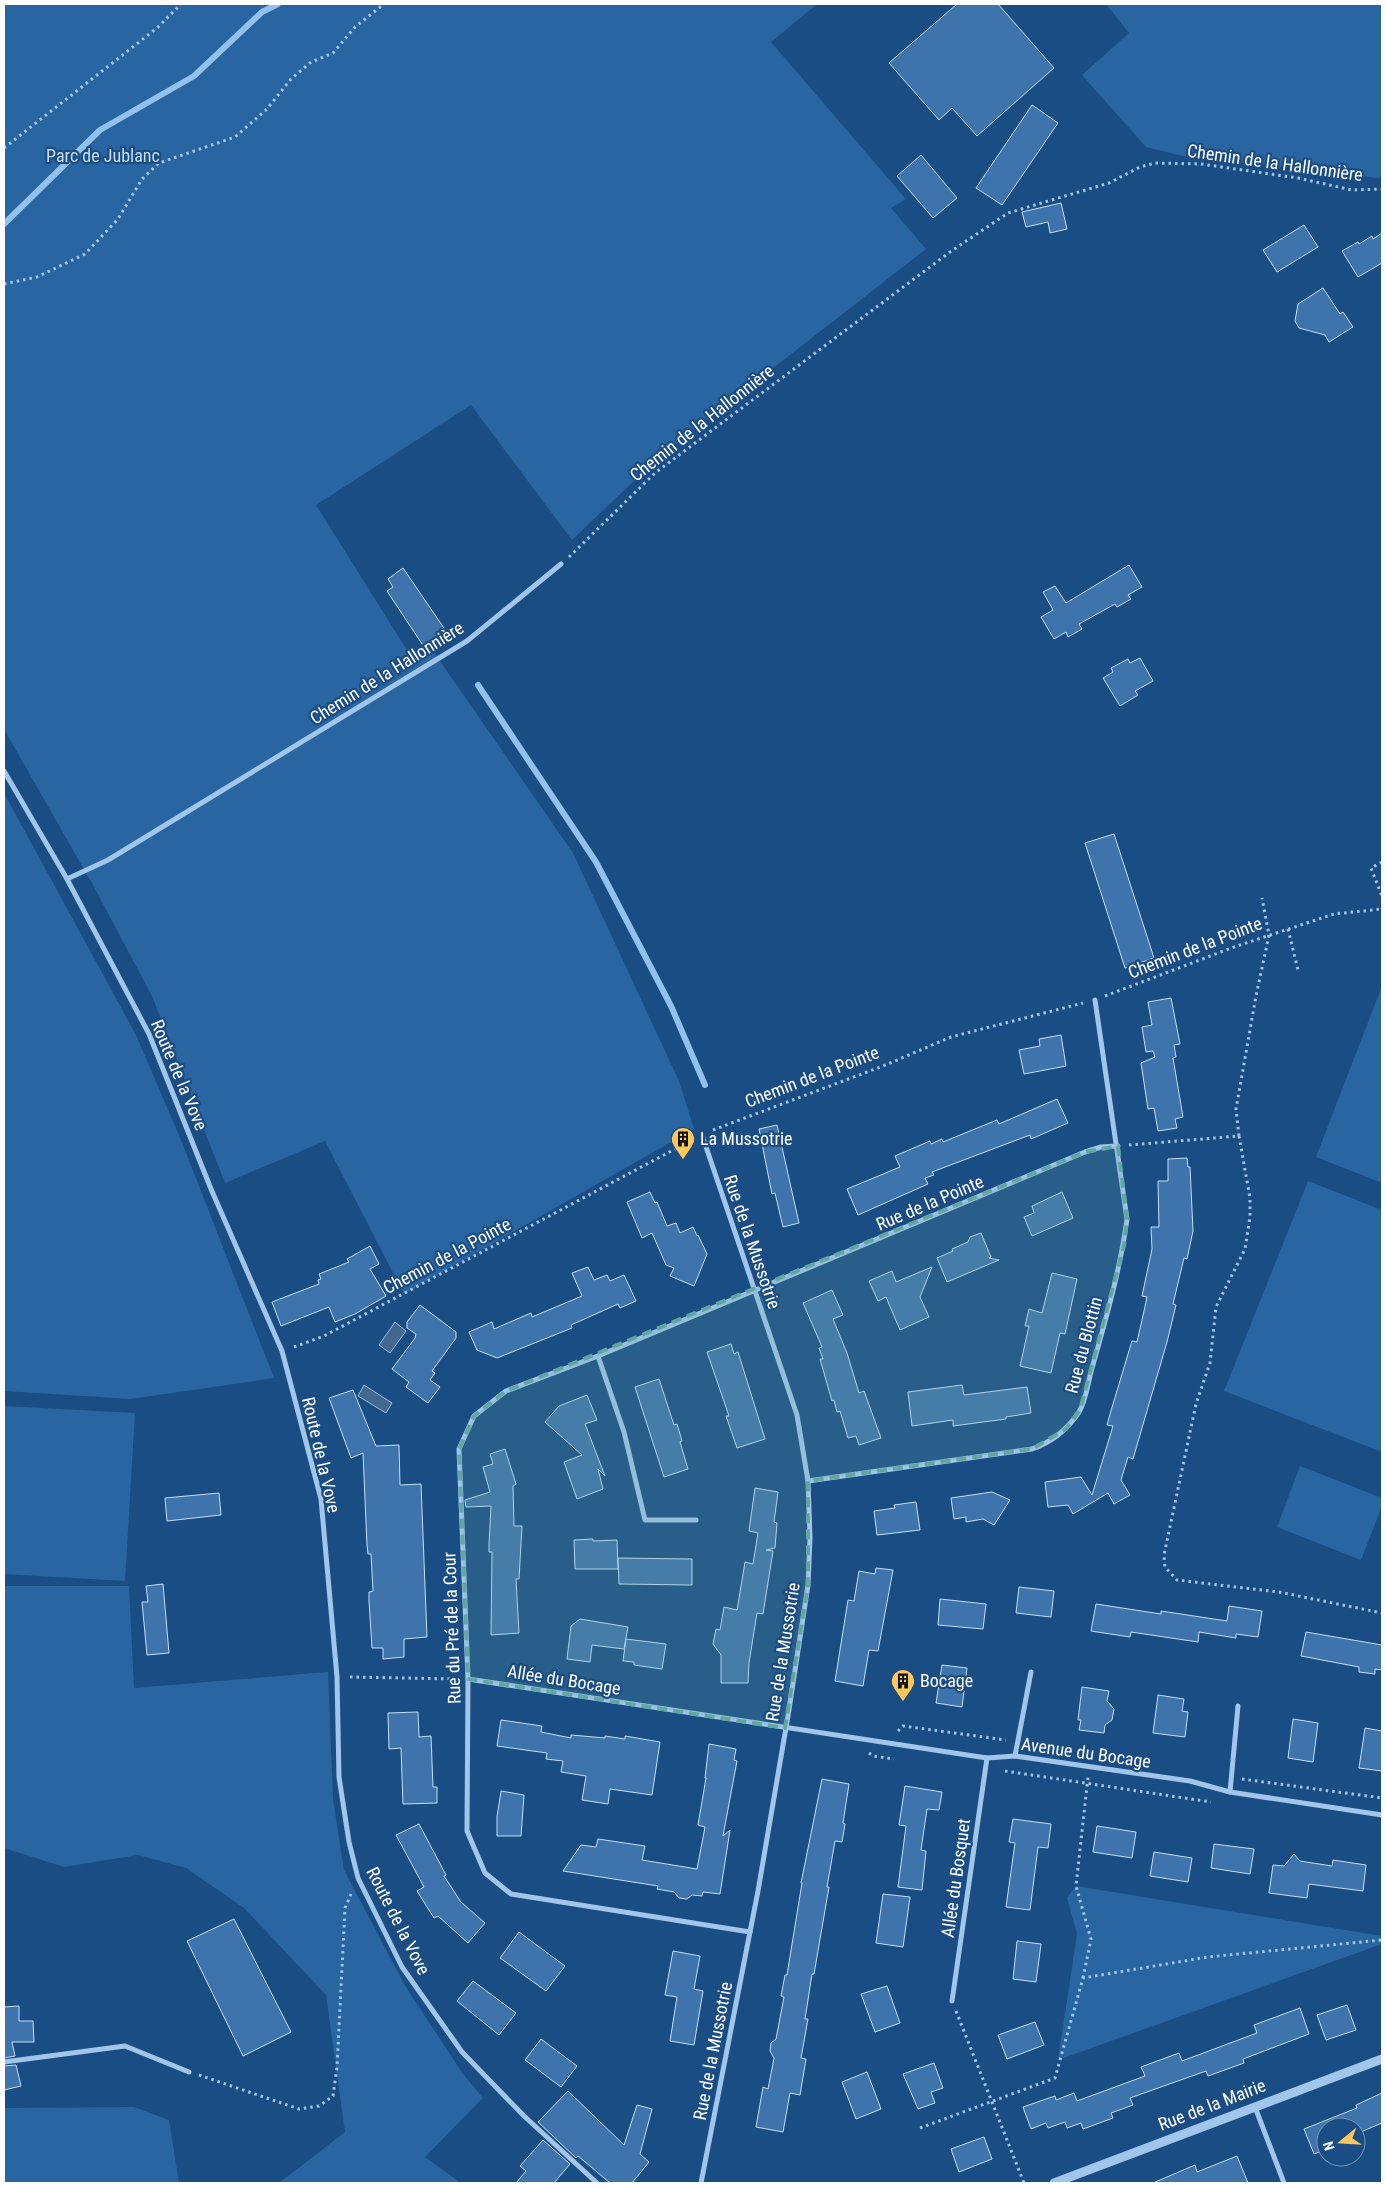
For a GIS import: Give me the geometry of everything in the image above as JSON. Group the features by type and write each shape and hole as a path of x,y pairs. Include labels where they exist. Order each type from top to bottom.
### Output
{"street":[{"name":"Chemin de la Hallonnière","path":"67,879 108,860 467,640 561,564"},
{"name":"Route de la Vove","path":"4,771 67,879 149,1034 212,1189 282,1351 321,1499 337,1677 339,1777 349,1842 358,1878 402,1966 462,2052 524,2116 597,2183"},
{"name":"Rue du Blottin","path":"808,1481 1032,1449 1046,1444 1066,1429 1080,1410 1124,1246 1127,1219 1118,1146 1095,1000"},
{"name":"Rue de la Mussotrie","path":"701,2183 750,1932 785,1728 808,1585 810,1538 808,1481 796,1415 702,1135"},
{"name":"Rue de la Pointe","path":"755,1291 1086,1152 1100,1147 1118,1146"},
{"name":"Rue du Pré de la Cour","path":"750,1932 511,1894 485,1873 467,1831 468,1679 458,1449 474,1416 506,1391 598,1356 755,1291"},
{"path":"598,1356 624,1432 645,1520 696,1520"},
{"path":"1015,1756 1031,1672"},
{"name":"Allée du Bocage","path":"468,1679 785,1728"},
{"path":"1230,1792 1238,1706"},
{"name":"Avenue du Bocage","path":"785,1728 987,1758 1015,1756 1190,1781 1230,1792 1382,1815"},
{"name":"Allée du Bosquet","path":"952,2001 987,1758"},
{"path":"4,2062 125,2046 189,2072"},
{"name":"Rue de la Mairie","path":"1054,2183 1382,2059"},
{"path":"1255,2106 1284,2183"}],"path":[{"path":"4,148 157,28 181,4"},
{"path":"4,284 37,277 85,254 118,219 142,179 160,163 235,137 267,109 291,78 311,62 333,53 355,28 384,4"},
{"name":"Chemin de la Hallonnière","path":"561,564 655,472 950,252 1008,213 1109,183 1140,167 1155,163 1201,164 1298,178 1352,190 1382,189"},
{"path":"1382,862 1371,868 1382,896"},
{"path":"1262,898 1269,935 1236,1108 1250,1198 1250,1217 1245,1249 1216,1307 1210,1362 1196,1404 1164,1555 1165,1567 1177,1580 1279,1592 1382,1613"},
{"name":"Chemin de la Pointe","path":"282,1351 324,1336 702,1135 787,1100 883,1066 951,1037 1095,1000 1288,928 1334,914 1382,909"},
{"path":"1288,928 1298,970"},
{"path":"1118,1146 1239,1136"},
{"path":"337,1677 468,1679"},
{"path":"864,1739 867,1750 873,1756 901,1759"},
{"path":"986,1768 1214,1802"},
{"path":"920,2128 1055,2078 1083,1978 1090,1939 1076,1886 1086,1784 1090,1768"},
{"path":"189,2072 299,2109 318,2106 333,2096 338,2067 346,1908 358,1878"},
{"path":"1083,1978 1208,1957 1382,1940"},
{"path":"952,2001 1024,2183"}],"highlighted area":[{"path":"1118,1146 1127,1219 1124,1246 1080,1410 1066,1429 1032,1449 808,1481 808,1585 785,1728 468,1679 459,1449 474,1416 506,1391 1085,1152"}],"green space":[{"name":"Parc de Jublanc","path":"4,4 817,4 771,42 906,199 891,208 926,249 659,457 572,540 471,405 316,505 412,658 433,651 573,853 679,1081 694,1129 404,1294 325,1141 225,1183 152,996 94,887 4,729"},
{"path":"1106,4 1382,4 1382,177 1183,156 1146,147 1082,75 1129,33"},
{"path":"4,793 136,1035 181,1140 274,1378 130,1399 4,1391"},
{"path":"1382,986 1382,1183 1316,1157"},
{"path":"1308,1181 1382,1210 1382,1452 1224,1391"},
{"path":"4,1406 135,1413 125,1581 4,1574"},
{"path":"1300,1466 1382,1498 1382,1506 1361,1560 1277,1527"},
{"path":"4,1586 129,1586 134,1688 328,1672 333,1799 344,1870 404,1984 463,2074 483,2098 425,2157 461,2183 279,2183 345,2132 326,1995 244,1908 186,1868 138,1855 64,1867 4,1848"},
{"path":"1076,1886 1382,1936 1382,1944 1058,2060 1077,1934 1067,1898"},
{"path":"134,2107 169,2120 179,2183 4,2183 4,2108"}],"shaded area":[{"path":"395,1322 406,1331 390,1353 379,1345"},
{"path":"364,1385 392,1403 386,1413 358,1396"}],"building":[{"path":"957,4 998,4 1054,68 977,136 952,108 939,120 889,63"},
{"path":"1032,105 1058,123 1002,205 976,188"},
{"path":"921,155 957,198 933,218 897,176"},
{"path":"1061,203 1067,229 1050,233 1048,222 1026,227 1022,212"},
{"path":"1304,225 1318,247 1277,272 1263,250"},
{"path":"1382,233 1382,263 1358,277 1342,251 1372,236 1373,239"},
{"path":"1323,288 1340,314 1343,312 1353,327 1329,342 1325,335 1299,328 1295,321 1298,304"},
{"path":"1129,565 1142,587 1128,595 1131,599 1117,607 1115,604 1079,624 1082,629 1068,637 1066,632 1054,639 1041,617 1053,610 1043,592 1055,586 1066,603"},
{"path":"403,568 448,634 426,650 387,591 393,587 388,579"},
{"path":"1140,658 1153,681 1135,691 1138,695 1120,706 1103,678 1113,672 1111,668 1128,659 1130,663"},
{"path":"1114,834 1154,958 1125,968 1085,843"},
{"path":"1171,998 1180,1044 1174,1045 1176,1057 1173,1058 1183,1117 1175,1119 1177,1128 1158,1131 1154,1108 1148,1109 1141,1063 1155,1057 1153,1051 1146,1052 1142,1027 1152,1025 1148,1002"},
{"path":"1061,1035 1066,1066 1024,1074 1019,1050 1040,1046 1039,1039"},
{"path":"1057,1099 1068,1123 1031,1139 1030,1135 932,1172 934,1175 925,1178 928,1184 858,1215 847,1189 900,1167 895,1156 930,1141 931,1144 942,1139 943,1142 997,1120 999,1124"},
{"path":"777,1125 799,1223 783,1227 775,1193 772,1194 759,1129"},
{"path":"1187,1158 1188,1167 1190,1167 1193,1231 1187,1259 1184,1258 1173,1304 1176,1305 1167,1342 1133,1459 1128,1457 1121,1480 1130,1495 1114,1504 1108,1493 1073,1514 1068,1505 1048,1507 1045,1482 1081,1477 1092,1495 1113,1426 1107,1425 1110,1414 1132,1341 1137,1342 1147,1297 1142,1296 1152,1249 1151,1227 1159,1227 1158,1181 1168,1181 1168,1159"},
{"path":"650,1192 655,1203 657,1202 667,1226 676,1223 680,1233 693,1227 707,1254 694,1286 670,1276 674,1268 666,1265 652,1233 642,1238 627,1202"},
{"path":"1062,1192 1073,1218 1032,1236 1024,1217 1034,1213 1032,1206"},
{"path":"981,1233 991,1257 989,1258 999,1260 947,1282 937,1258 968,1242 970,1237"},
{"path":"370,1246 379,1264 370,1269 386,1296 355,1314 335,1322 329,1307 281,1326 272,1302 319,1284 318,1280 321,1279 319,1274 349,1262 347,1259"},
{"path":"588,1267 594,1280 607,1275 610,1281 624,1275 636,1301 620,1308 618,1304 571,1325 572,1328 497,1358 477,1350 469,1332 492,1322 494,1329 531,1313 532,1317 582,1296 572,1273"},
{"path":"932,1267 920,1297 929,1317 900,1330 886,1297 878,1301 869,1281 892,1271 896,1282"},
{"path":"1052,1273 1077,1279 1065,1334 1060,1333 1051,1373 1020,1366 1029,1326 1025,1326 1029,1309 1042,1313"},
{"path":"832,1290 843,1315 833,1319 847,1353 859,1393 864,1391 881,1438 859,1445 856,1436 848,1438 840,1411 837,1412 834,1400 832,1401 820,1359 823,1359 819,1348 822,1347 803,1303"},
{"path":"420,1305 456,1332 456,1338 432,1371 435,1373 430,1380 440,1387 428,1403 406,1387 409,1382 392,1369 415,1338 416,1334 407,1328 407,1322"},
{"path":"731,1344 734,1354 738,1352 765,1439 737,1448 726,1416 729,1416 707,1352"},
{"path":"659,1379 674,1425 677,1424 688,1469 664,1477 635,1387"},
{"path":"962,1385 964,1395 1027,1387 1031,1413 1006,1417 1006,1419 953,1426 953,1420 912,1426 908,1392"},
{"path":"353,1390 376,1446 399,1445 400,1485 421,1484 427,1637 404,1639 404,1657 383,1659 383,1648 372,1648 369,1592 373,1591 371,1554 368,1554 367,1545 363,1453 351,1458 329,1398"},
{"path":"587,1395 597,1420 585,1424 605,1476 598,1469 603,1489 577,1499 564,1462 582,1455 545,1422 559,1406"},
{"path":"505,1449 516,1484 513,1486 514,1526 522,1526 519,1579 516,1579 519,1633 491,1635 492,1552 489,1552 489,1544 491,1506 466,1507 465,1500 490,1492 483,1467 493,1464 490,1454"},
{"path":"755,1488 778,1492 774,1522 777,1523 775,1548 766,1550 773,1551 763,1614 757,1613 749,1663 748,1683 721,1683 721,1655 713,1644 716,1629 720,1630 724,1607 737,1610 745,1562 753,1564 758,1533 749,1531"},
{"path":"992,1492 1010,1500 994,1525 983,1519 966,1522 966,1517 954,1519 951,1498"},
{"path":"219,1493 221,1515 167,1521 165,1498"},
{"path":"916,1502 920,1530 877,1535 874,1511 895,1508 894,1505"},
{"path":"593,1539 593,1541 617,1540 618,1569 575,1569 574,1540"},
{"path":"618,1558 692,1559 692,1585 619,1584"},
{"path":"876,1568 893,1570 878,1651 869,1650 863,1686 835,1681 848,1600 854,1601 859,1571 875,1574"},
{"path":"163,1584 169,1653 147,1655 142,1602 148,1602 146,1586"},
{"path":"1019,1587 1054,1591 1051,1617 1016,1613"},
{"path":"940,1599 986,1604 983,1629 938,1625"},
{"path":"1096,1604 1161,1614 1161,1611 1227,1621 1229,1606 1262,1611 1258,1637 1236,1634 1236,1638 1199,1632 1198,1642 1131,1632 1130,1637 1091,1631"},
{"path":"580,1619 628,1627 624,1649 592,1645 590,1662 567,1659 571,1626"},
{"path":"1306,1632 1382,1645 1382,1670 1375,1669 1375,1674 1359,1672 1359,1667 1301,1656"},
{"path":"626,1639 666,1644 662,1669 634,1665 634,1662 623,1661"},
{"path":"942,1665 967,1668 962,1707 936,1703"},
{"path":"1082,1687 1109,1691 1107,1701 1114,1709 1112,1720 1105,1725 1104,1733 1079,1730 1081,1720 1078,1720"},
{"path":"1158,1695 1184,1699 1182,1711 1188,1712 1185,1737 1153,1733"},
{"path":"418,1712 419,1737 431,1736 433,1787 437,1787 437,1803 403,1804 401,1748 389,1749 388,1713"},
{"path":"1293,1719 1318,1723 1313,1762 1288,1758"},
{"path":"501,1720 542,1726 541,1732 571,1738 571,1735 605,1738 605,1736 625,1739 625,1736 660,1742 652,1795 610,1789 608,1804 582,1800 586,1776 561,1772 563,1761 546,1759 547,1753 497,1746"},
{"path":"1365,1728 1382,1731 1382,1771 1359,1768"},
{"path":"709,1744 736,1749 734,1760 737,1761 723,1836 730,1830 720,1894 703,1892 702,1896 692,1895 687,1899 679,1898 674,1892 657,1889 658,1886 563,1871 581,1845 596,1847 598,1839 645,1846 642,1860 697,1869 705,1827 698,1825 706,1778"},
{"path":"822,1779 849,1784 843,1823 845,1824 842,1842 835,1841 814,1974 812,1974 805,2019 808,2019 801,2058 806,2059 800,2095 790,2093 783,2132 756,2127 763,2087 768,2089 774,2058 770,2051 771,2043 776,2039 784,1997 781,1996 785,1975 787,1975 801,1883"},
{"path":"905,1786 942,1792 939,1810 927,1809 921,1850 926,1851 922,1890 898,1887 906,1826 899,1825"},
{"path":"501,1791 524,1795 521,1836 497,1836 497,1817"},
{"path":"1013,1819 1051,1824 1048,1848 1038,1847 1030,1910 1006,1907 1015,1843 1009,1842"},
{"path":"419,1824 446,1875 444,1876 461,1902 485,1923 468,1943 438,1916 434,1918 417,1891 424,1887 396,1835"},
{"path":"1097,1826 1136,1832 1132,1858 1093,1852"},
{"path":"1214,1844 1254,1849 1250,1874 1211,1868"},
{"path":"1154,1852 1192,1858 1188,1882 1150,1876"},
{"path":"1294,1854 1300,1861 1332,1866 1333,1860 1366,1865 1363,1891 1309,1884 1307,1898 1269,1893 1273,1865 1284,1866"},
{"path":"883,1894 910,1897 903,1947 876,1943"},
{"path":"234,1919 291,2032 243,2056 187,1941"},
{"path":"519,1932 565,1966 546,1991 500,1958"},
{"path":"1017,1941 1041,1944 1036,1982 1013,1979"},
{"path":"673,1951 700,1956 694,1989 703,1991 694,2045 670,2041 677,1997 665,1995"},
{"path":"473,1981 516,2013 499,2035 457,2001"},
{"path":"887,1986 900,2023 875,2032 861,1994"},
{"path":"1347,2005 1356,2030 1326,2040 1317,2015"},
{"path":"19,2006 19,2021 33,2021 34,2042 12,2042 15,2056 4,2058 4,2007"},
{"path":"1300,2008 1309,2034 1243,2059 1244,2063 1208,2076 1206,2071 1130,2098 1133,2105 1111,2113 1113,2118 1083,2129 1081,2123 1067,2128 1065,2122 1048,2128 1046,2123 1031,2129 1023,2107 1055,2096 1056,2100 1074,2093 1077,2101 1145,2076 1141,2067 1179,2053 1182,2061 1257,2033 1254,2025"},
{"path":"1035,2022 1044,2045 1007,2059 998,2035"},
{"path":"541,2039 577,2066 561,2087 525,2060"},
{"path":"934,2063 943,2088 931,2092 935,2103 918,2109 903,2074"},
{"path":"16,2065 21,2086 4,2090 4,2066"},
{"path":"867,2072 881,2109 856,2119 842,2082"},
{"path":"568,2091 624,2145 637,2105 652,2109 640,2154 649,2162 632,2183 610,2183 578,2156 576,2158 538,2122"},
{"path":"1382,2093 1382,2123 1366,2130 1366,2117 1334,2117 1357,2108 1356,2105"},
{"path":"1316,2124 1316,2153 1314,2154 1304,2129"},
{"path":"984,2137 992,2159 959,2172 951,2149"},
{"path":"543,2140 570,2164 554,2183 516,2183 526,2171 520,2166"},
{"path":"1237,2156 1248,2183 1153,2183 1195,2165 1197,2172"}],"waterway":[{"path":"4,224 100,130 194,76 262,12 278,4"},
{"path":"478,685 596,862 671,1006 705,1085"}],"place":[{"name":"La Mussotrie","path":"683,1160"},
{"name":"Bocage","path":"903,1702"}]}
